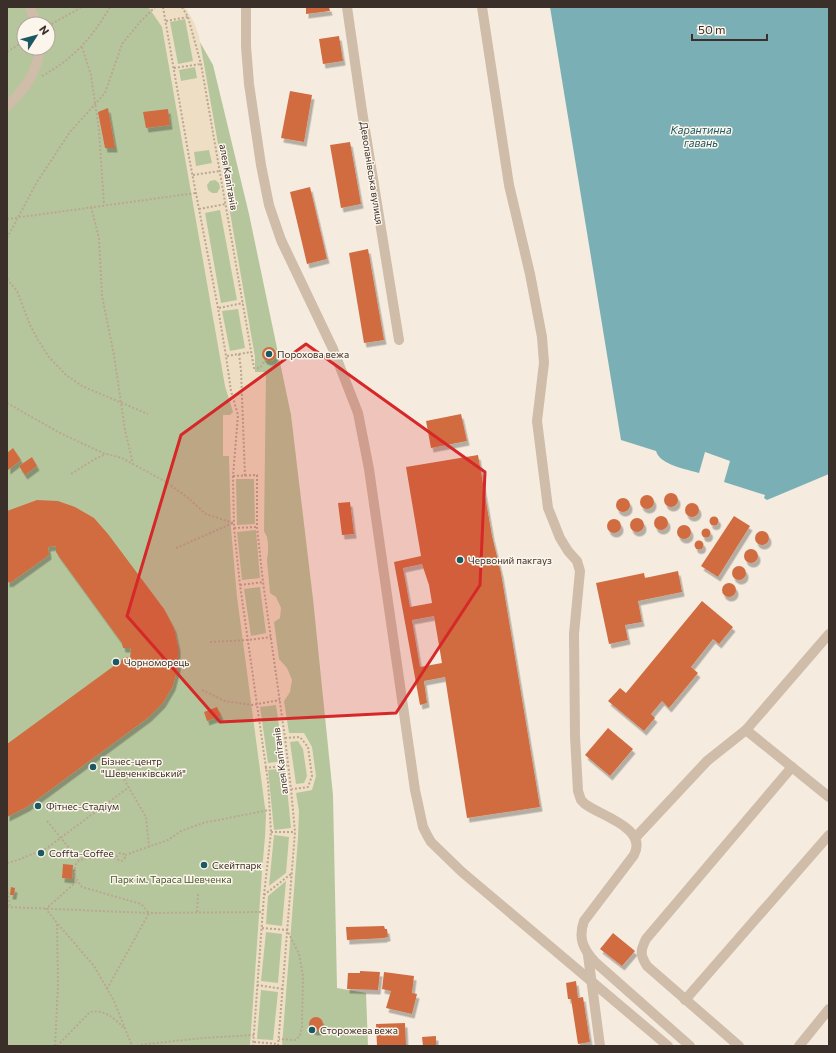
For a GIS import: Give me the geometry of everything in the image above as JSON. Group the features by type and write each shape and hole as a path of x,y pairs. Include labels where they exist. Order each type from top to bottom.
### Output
{"street":[{"path":"246,7 246,46 249,84 261,165 269,205 281,240 333,349 358,413 369,469 415,790 423,826 430,842 462,872 668,1046"},
{"name":"Деволанівська вулиця","path":"347,7 362,111 399,340"},
{"path":"482,7 509,185 530,274 542,337 544,363 537,421 548,508 560,538 577,562 580,571 574,634 575,736 578,791 581,800 585,804 628,829 635,838 638,847 634,855 584,921 581,937 584,949 594,962 690,1046"},
{"path":"7,106 27,84 36,65 38,56"},
{"path":"635,838 707,761 746,730 829,634"},
{"path":"746,730 829,797"},
{"path":"739,1046 647,966 642,958 642,948 646,939 792,767"},
{"path":"685,1000 829,835"},
{"path":"588,955 600,1046"},
{"path":"799,1046 829,1009"}],"path":[{"path":"56,22 82,7"},
{"path":"27,84 55,69 82,47 101,22 110,7"},
{"path":"7,238 37,182 70,132 105,93 122,44 140,22 155,7"},
{"path":"163,7 192,175 226,356 251,352"},
{"name":"алея Капітанів","path":"182,7 188,17 201,64 254,368 260,368 265,360"},
{"path":"166,21 188,17"},
{"path":"7,52 16,46"},
{"path":"82,47 91,75 99,130 104,205"},
{"path":"174,68 201,64"},
{"path":"192,175 220,171"},
{"path":"7,219 196,193"},
{"path":"199,209 226,204"},
{"path":"91,207 99,238 102,296 114,355 125,430 133,464"},
{"path":"7,279 17,291 30,325 49,357 66,375 82,386 148,414"},
{"path":"218,308 243,303"},
{"path":"233,476 245,476 241,370 239,354"},
{"name":"алея Капітанів","path":"226,356 230,392 238,415 233,476 234,528 240,585 268,782 271,832 264,895 253,1046"},
{"path":"7,403 60,432 107,454 122,458 166,482 187,497 206,514 234,523"},
{"path":"71,474 95,459 107,454"},
{"name":"алея Капітанів","path":"245,476 257,475 257,527 263,582 292,789 295,832 278,1045"},
{"path":"176,548 234,523"},
{"path":"234,528 257,527"},
{"path":"240,585 263,582"},
{"path":"210,642 271,637"},
{"path":"202,690 225,701 252,705 280,700"},
{"path":"285,738 300,737 308,747 312,776 308,786 292,789"},
{"path":"265,768 288,765"},
{"path":"118,769 146,817 149,847"},
{"path":"7,863 35,854 47,848 129,787"},
{"path":"117,858 118,854 120,853 125,855 149,847 168,840 181,831 203,823 269,810"},
{"path":"47,821 79,860"},
{"path":"271,832 295,832"},
{"path":"125,855 125,859 122,860 117,858 88,858 79,860 76,863 75,869 77,880 82,887 141,904 149,913"},
{"path":"264,895 291,874"},
{"path":"46,909 77,880"},
{"path":"7,888 10,907"},
{"path":"197,913 198,894"},
{"path":"7,907 149,913 263,912"},
{"path":"46,909 94,966 114,1001 132,1046"},
{"path":"107,989 149,913"},
{"path":"56,1046 58,986 57,923"},
{"path":"262,928 287,930 299,954 303,976 302,1026 300,1036 295,1040 279,1039"},
{"path":"257,985 283,989"},
{"path":"56,1046 90,1012 104,1012 116,1020 126,1030"},
{"path":"138,1046 203,1038 254,1035"},
{"path":"253,1042 278,1045"}],"highlighted area":[{"path":"306,344 485,472 480,585 396,713 220,722 127,616 181,435"}],"green space":[{"name":"Парк ім. Тараса Шевченка","path":"7,7 180,7 213,65 249,214 291,415 313,599 333,795 337,988 366,993 368,1046 7,1046"}],"shaded area":[{"path":"185,7 194,22 199,36 224,178 230,184 227,195 255,357 255,372 266,372 264,531 268,544 267,560 270,593 276,597 281,608 280,618 274,622 279,659 287,668 292,680 290,692 284,701 289,733 304,733 312,747 316,776 312,790 296,793 299,811 298,838 282,1046 250,1046 266,815 237,597 231,528 229,456 223,456 223,415 230,415 233,412 225,386 162,27 149,8","holes":["185,19 193,61 178,64 170,22","195,67 197,78 181,81 179,70","209,150 212,163 196,166 194,152","215,180 219,183 220,188 217,193 212,193 208,190 207,185 210,181","220,210 237,300 221,303 205,213","238,309 245,348 230,351 222,311","236,479 254,479 255,524 237,525","256,530 260,578 242,580 237,532","260,587 266,633 251,636 244,589","276,705 284,761 268,763 260,707","298,741 303,749 307,776 304,783 296,784 290,742","285,768 291,828 274,830 268,770","274,835 289,837 286,873 269,886","286,881 282,926 266,924 268,896","266,932 282,934 278,983 261,981","261,990 278,992 273,1040 257,1039"]}],"water":[{"name":"Карантинна гавань","path":"550,7 829,7 829,474 767,500 764,498 765,495 724,482 730,461 705,452 699,473 668,463 658,456 656,451 621,440"}],"building":[{"path":"306,7 329,7 330,11 306,14"},
{"path":"339,36 343,61 323,64 319,39"},
{"path":"290,91 312,95 304,142 281,138"},
{"path":"108,108 115,148 105,148 98,112"},
{"path":"168,109 170,125 146,128 143,112"},
{"path":"350,142 361,204 341,208 330,145"},
{"path":"310,187 327,259 307,264 290,192"},
{"path":"368,249 384,340 364,343 349,253"},
{"name":"Порохова вежа","path":"266,347 272,347 276,351 276,357 272,361 266,361 262,357 262,351"},
{"path":"461,414 467,441 431,448 426,421"},
{"path":"13,448 21,460 8,470 7,453"},
{"path":"478,455 492,536 501,573 540,807 467,818 445,677 424,681 427,703 420,705 394,562 421,556 406,467","holes":["422,564 429,585 432,603 410,607 403,568","434,616 442,663 420,667 412,620"]},
{"path":"32,457 37,466 25,475 19,466"},
{"path":"668,493 674,493 678,497 678,503 674,507 668,507 664,503 664,497"},
{"path":"644,495 650,495 654,499 654,505 650,509 644,509 640,505 640,499"},
{"path":"620,498 626,498 630,502 630,508 626,512 620,512 616,508 616,502"},
{"path":"37,500 58,501 75,507 94,518 108,534 164,609 174,628 178,647 178,667 173,686 163,703 149,717 27,807 7,817 7,744 122,660 124,657 130,658 131,648 123,648 122,643 56,552 56,546 48,547 49,555 10,583 7,583 7,511"},
{"path":"350,502 354,534 342,535 338,503"},
{"path":"689,503 695,503 699,507 699,513 695,517 689,517 685,513 685,507"},
{"path":"658,516 664,516 668,520 668,526 664,530 658,530 654,526 654,520"},
{"path":"714,516 719,521 714,526 709,521"},
{"path":"734,516 750,526 718,577 701,566"},
{"path":"634,518 640,518 644,522 644,528 640,532 634,532 630,528 630,522"},
{"path":"611,519 617,519 621,523 621,529 617,533 611,533 607,529 607,523"},
{"path":"681,525 687,525 691,529 691,535 687,539 681,539 677,535 677,529"},
{"path":"706,528 711,533 706,538 701,533"},
{"path":"759,531 765,531 769,535 769,541 765,545 759,545 755,541 755,535"},
{"path":"699,540 704,545 699,550 694,545"},
{"path":"748,549 754,549 758,553 758,559 754,563 748,563 744,559 744,553"},
{"path":"736,566 742,566 746,570 746,576 742,580 736,580 732,576 732,570"},
{"path":"678,571 682,592 638,601 642,622 625,625 628,640 609,644 596,583 644,573 645,578"},
{"path":"726,583 732,583 736,587 736,593 732,597 726,597 722,593 722,587"},
{"path":"702,601 733,627 719,644 713,639 691,667 698,673 669,708 662,701 651,714 655,718 644,731 608,701 620,688 626,693"},
{"path":"217,707 221,716 207,721 204,712"},
{"path":"608,728 633,749 610,776 585,755"},
{"path":"63,864 73,865 72,879 62,878"},
{"path":"11,887 15,888 14,895 10,895"},
{"path":"384,926 385,929 387,929 388,937 347,940 346,927"},
{"path":"613,933 635,951 622,966 600,949"},
{"path":"360,971 380,972 378,990 347,989 348,973 360,973"},
{"path":"384,972 414,976 412,993 417,994 412,1014 386,1008 391,991 382,989"},
{"path":"576,981 578,998 583,997 590,1042 578,1044 571,999 568,999 566,983"},
{"path":"316,1017 321,1019 323,1024 321,1029 316,1031 311,1029 309,1024 311,1019"},
{"path":"405,1023 406,1046 377,1046 376,1024"},
{"path":"436,1036 436,1046 423,1046 422,1037"}],"place":[{"name":"Порохова вежа","path":"269,354"},
{"name":"Червоний пакгауз","path":"460,560"},
{"name":"Чорноморець","path":"116,662"},
{"name":"Бізнес-центр \"Шевченківський\"","path":"93,767"},
{"name":"Фітнес-Стадіум","path":"38,806"},
{"name":"Coffta-Coffee","path":"41,853"},
{"name":"Скейтпарк","path":"204,865"},
{"name":"Сторожева вежа","path":"312,1030"}]}
